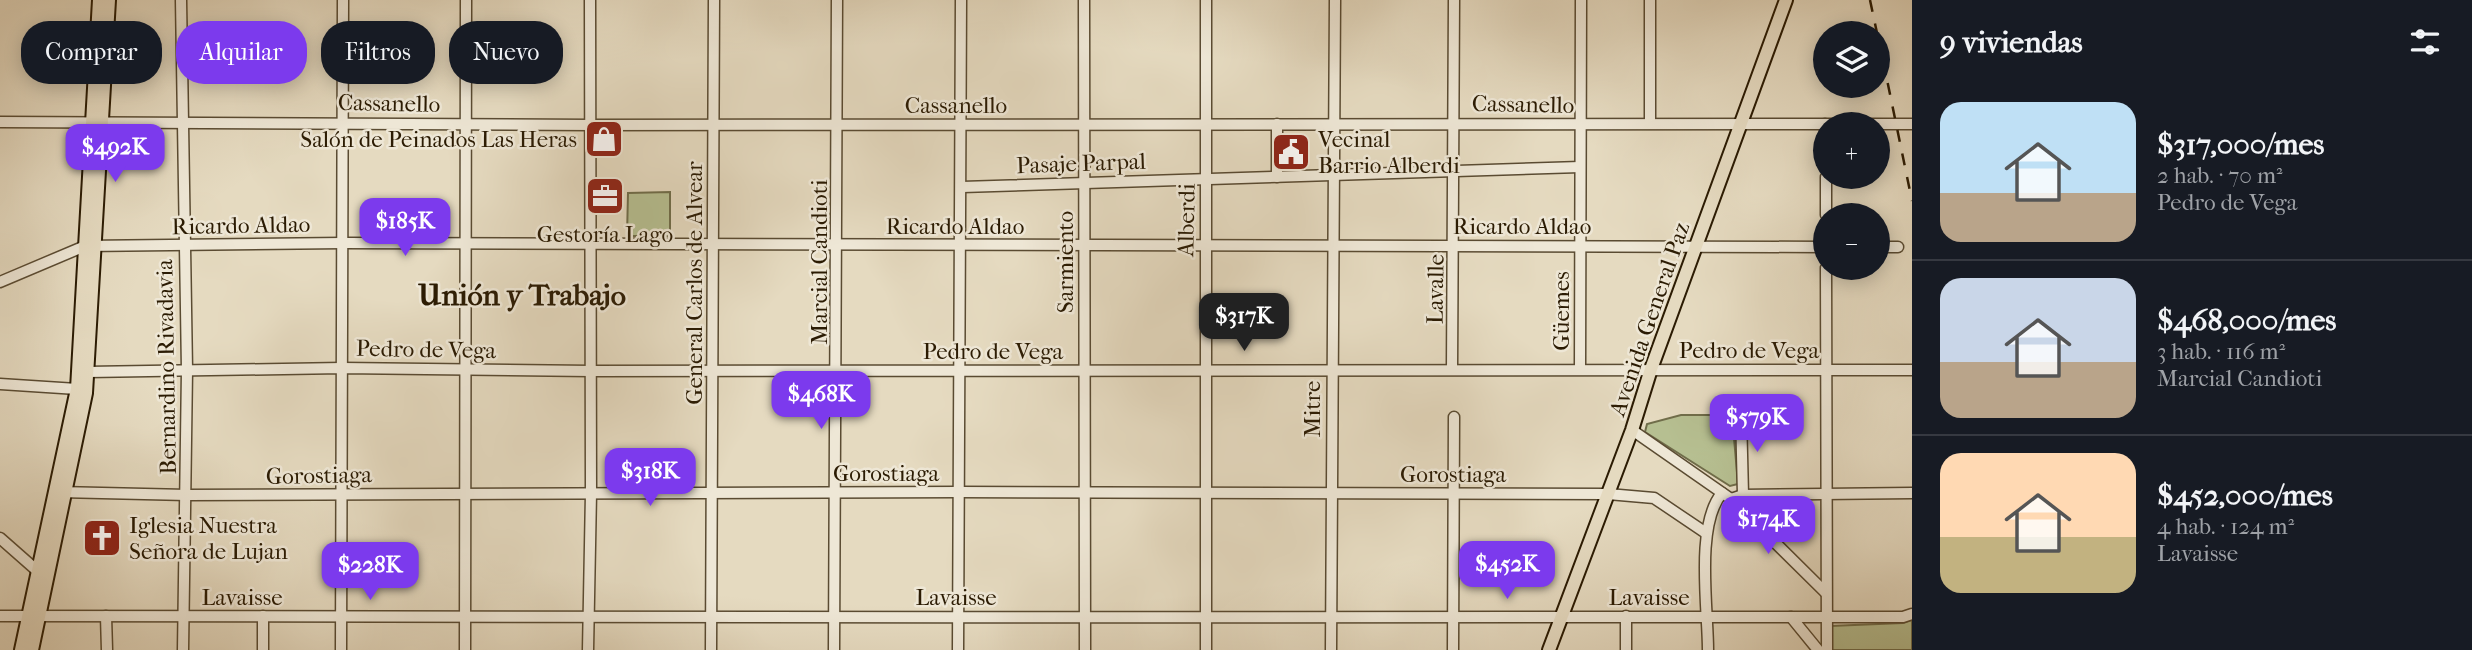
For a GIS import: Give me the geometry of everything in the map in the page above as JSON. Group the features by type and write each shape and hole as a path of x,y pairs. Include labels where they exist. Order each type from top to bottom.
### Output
{"main road":[{"path":"22,650 34,616 88,372 99,0"},
{"path":"97,122 109,0"},
{"name":"Avenida General Paz","path":"1549,650 1632,430 1651,369 1786,0"},
{"path":"61,493 77,389 91,246"},
{"path":"32,650 34,616"}],"street":[{"name":"Bernardino Rivadavia","path":"181,0 187,370 183,650"},
{"path":"341,650 343,0"},
{"path":"465,650 466,0"},
{"path":"588,650 592,371 590,0"},
{"name":"General Carlos de Alvear","path":"711,650 714,0"},
{"name":"Marcial Candioti","path":"834,650 838,370 837,0"},
{"path":"958,650 961,0"},
{"name":"Sarmiento","path":"1084,0 1085,650"},
{"name":"Alberdi","path":"1206,0 1206,650"},
{"name":"Mitre","path":"1331,650 1335,0"},
{"name":"Lavalle","path":"1452,369 1455,245 1454,0"},
{"name":"Güemes","path":"1580,369 1581,0"},
{"path":"1650,0 1650,123"},
{"name":"Cassanello","path":"0,122 592,125 1335,122 1813,124"},
{"path":"1277,124 1277,177"},
{"name":"Cassanello","path":"1890,124 1912,124"},
{"name":"Pasaje Parpal","path":"962,187 1580,167"},
{"name":"Ricardo Aldao","path":"91,246 343,243 1813,247"},
{"path":"0,282 91,246"},
{"path":"1890,247 1898,247"},
{"path":"1826,280 1827,650"},
{"name":"Pedro de Vega","path":"88,372 342,368 592,371 1206,368 1912,370"},
{"path":"0,383 77,389 88,372"},
{"path":"1741,414 1743,495"},
{"path":"1453,650 1454,417"},
{"path":"1632,430 1726,496 1826,593"},
{"name":"Gorostiaga","path":"61,493 1608,494 1654,498 1706,533"},
{"path":"1708,650 1706,533 1715,500 1743,495 1912,493"},
{"path":"0,538 43,576"},
{"name":"Lavaisse","path":"0,616 589,620 834,616 1903,617 1912,614"},
{"path":"106,616 107,650"},
{"path":"263,616 263,650"},
{"path":"1626,616 1626,650"},
{"path":"1791,617 1818,650"}],"green space":[{"path":"670,192 670,236 627,236 628,193"},
{"path":"1681,415 1732,415 1738,484 1730,486 1645,432 1647,424"},
{"path":"1912,620 1912,650 1831,650 1830,626 1903,623"}],"railway":[{"path":"1870,0 1874,21"},
{"path":"1890,94 1912,201"}],"place":[{"name":"Salón de Peinados Las Heras","path":"604,139"},
{"name":"Vecinal Barrio Alberdi","path":"1291,152"},
{"name":"Gestoría Lago","path":"605,196"},
{"name":"Iglesia Nuestra Señora de Lujan","path":"102,538"}],"district":[{"name":"Unión y Trabajo","path":"522,295"}]}
